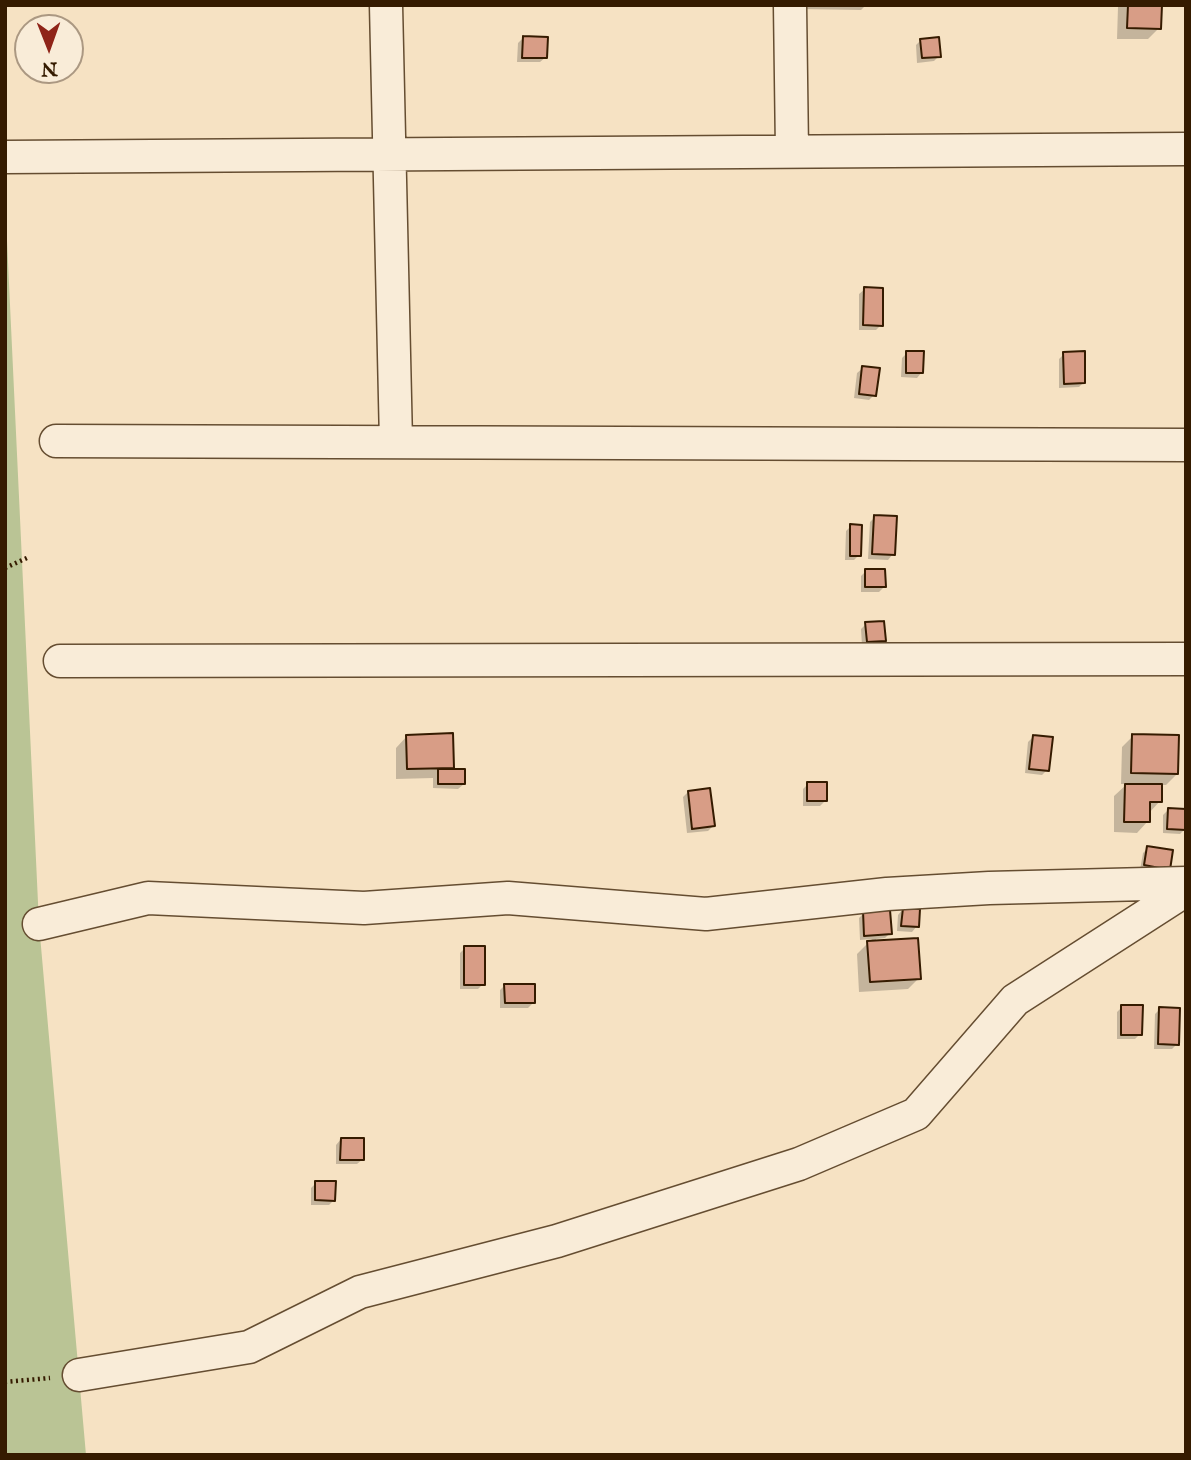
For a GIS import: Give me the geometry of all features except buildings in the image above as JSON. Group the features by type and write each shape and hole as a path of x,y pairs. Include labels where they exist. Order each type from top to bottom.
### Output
{"street":[{"path":"386,5 396,442"},
{"path":"790,5 792,151"},
{"path":"5,157 1186,149"},
{"path":"56,441 1186,445"},
{"path":"60,661 1186,659"},
{"path":"39,924 148,898 364,908 508,898 706,914 887,894 989,888 1186,883"},
{"path":"79,1375 249,1347 360,1292 557,1241 799,1164 916,1114 1015,1000 1186,890"}],"path":[{"path":"5,568 29,557"},
{"path":"5,1382 79,1375"}],"green space":[{"path":"5,198 39,924 86,1455 5,1455"}]}
